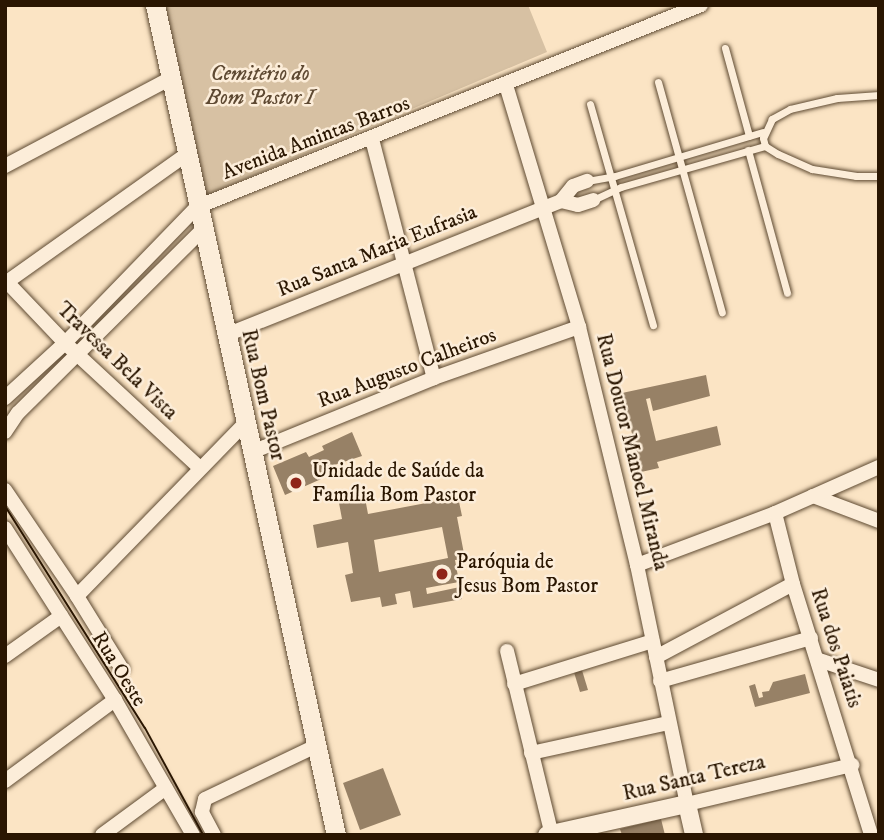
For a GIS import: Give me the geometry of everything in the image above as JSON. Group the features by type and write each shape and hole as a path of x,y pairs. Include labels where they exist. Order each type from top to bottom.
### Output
{"main road":[{"name":"Rua Bom Pastor","path":"156,6 197,207 247,421 336,835"}],"street":[{"name":"Avenida Amintas Barros","path":"5,398 65,342 197,207 701,5"},
{"path":"5,166 171,78"},
{"name":"Rua Doutor Manoel Miranda","path":"506,85 579,327 637,565 668,723 694,835"},
{"path":"372,139 434,378"},
{"path":"7,282 187,154"},
{"path":"587,181 573,186 561,201 578,205 593,200"},
{"name":"Rua Santa Maria Eufrasia","path":"226,335 561,201"},
{"path":"5,432 12,415 79,355 202,229"},
{"name":"Travessa Bela Vista","path":"7,282 65,342 200,468"},
{"name":"Rua Augusto Calheiros","path":"252,452 434,378 579,327"},
{"path":"77,596 247,421"},
{"path":"637,565 775,513 879,467"},
{"path":"5,490 77,596 122,669"},
{"path":"813,496 879,521"},
{"name":"Rua dos Paiatis","path":"775,513 793,584 852,765 871,835"},
{"name":"Rua Oeste","path":"5,528 115,700 193,835"},
{"path":"656,657 793,584"},
{"path":"5,656 61,616"},
{"path":"660,681 811,638"},
{"path":"514,684 653,641"},
{"path":"507,651 550,834"},
{"path":"819,660 879,680"},
{"path":"5,781 115,700"},
{"path":"531,753 668,723"},
{"path":"214,835 202,812 205,799 318,745"},
{"name":"Rua Santa Tereza","path":"550,834 852,765"},
{"path":"103,835 166,788"}],"lane":[{"path":"725,48 749,136"},
{"path":"658,82 722,312"},
{"path":"587,181 763,132 772,119 790,109 837,98 879,95"},
{"path":"590,104 653,325"},
{"path":"763,132 765,146"},
{"path":"593,200 615,190 765,146 794,163 812,169 856,176 879,176"},
{"path":"748,150 787,293"}],"green space":[{"name":"Cemitério do Bom Pastor I","path":"161,5 528,5 547,52 201,198"}],"building":[{"path":"706,375 710,396 653,411 650,398 646,399 656,441 717,426 721,445 657,462 659,468 641,472 637,451 629,454 627,448 635,446 622,393"},
{"path":"352,432 362,456 325,468 328,476 285,495 273,466 306,452 309,457 324,450 322,446"},
{"path":"458,497 462,516 457,517 465,559 455,560 459,582 426,588 427,594 460,587 462,599 413,608 410,591 395,594 397,604 382,607 380,597 351,602 345,575 353,573 348,542 317,548 313,525 342,519 339,503 365,498 368,514","holes":["442,527 448,558 379,572 374,540"]},
{"path":"581,667 588,690 580,692 573,669"},
{"path":"805,674 810,693 755,707 749,686 755,684 759,698 763,697 762,692 769,691 773,682"},
{"path":"383,768 401,815 360,830 343,783"},
{"path":"661,819 665,835 622,835 620,829"}],"tram line":[{"path":"5,506 145,728 203,835"}],"place":[{"name":"Unidade de Saúde da Família Bom Pastor","path":"296,483"},
{"name":"Paróquia de Jesus Bom Pastor","path":"442,574"}]}
